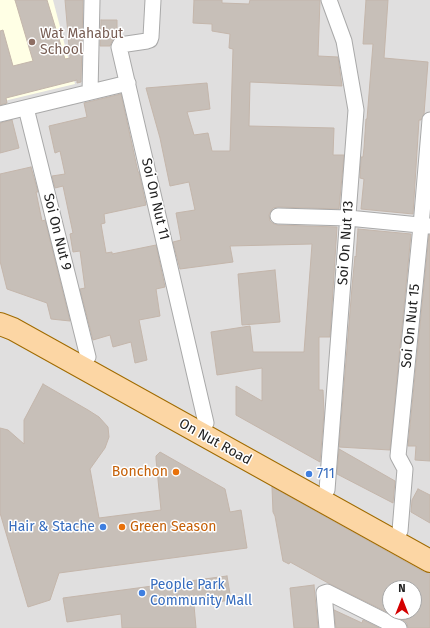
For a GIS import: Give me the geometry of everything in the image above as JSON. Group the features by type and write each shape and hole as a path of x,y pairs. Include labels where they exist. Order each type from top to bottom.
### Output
{"main road":[{"name":"On Nut Road","path":"0,312 17,318 430,548"},
{"name":"On Nut Road","path":"0,324 13,329 430,561"}],"street":[{"path":"90,92 92,0"},
{"name":"Soi On Nut 11","path":"153,0 150,40 120,45 119,47 206,423"},
{"name":"Soi On Nut 13","path":"327,490 356,110 344,40 329,0"},
{"path":"0,114 128,83"},
{"name":"Soi On Nut 9","path":"26,108 88,357"},
{"name":"Soi On Nut 15","path":"400,531 405,469 398,456 426,226 430,120"},
{"path":"278,216 348,218 426,226"},
{"path":"327,628 324,593 327,592 399,628"}],"shaded area":[{"path":"0,0 430,0 430,628 0,628"},
{"name":"Wat Mahabut School","path":"0,0 53,0 75,84 0,102"}],"building":[{"name":"Wat Mahabut School","path":"15,0 47,0 65,59 70,58 65,0 83,0 81,82 77,83 77,80 6,98 7,103 0,105 0,31 3,30 13,66 33,61"},
{"path":"194,0 222,0 222,3 249,4 250,0 320,0 318,56 338,57 342,86 250,82 249,126 334,128 333,155 344,155 339,209 278,207 273,208 269,215 270,221 278,225 337,227 330,337 319,337 319,390 323,390 324,413 320,462 236,415 236,386 262,401 262,368 217,375 211,332 250,326 253,352 304,352 312,244 230,246 233,262 180,269 173,242 181,240 176,213 195,210 189,182 170,186 160,138 146,88 207,83 210,109 187,112 194,135 208,133 212,151 230,151 233,49 229,48 230,34 212,31 212,24 193,23"},
{"path":"366,0 388,0 384,58 428,62 424,114 421,120 419,120 413,214 361,209 364,179 360,178 361,157 363,157 364,148 373,44 363,44"},
{"path":"101,20 117,20 117,37 112,41 110,46 100,46"},
{"path":"121,94 146,205 104,214 105,223 101,224 106,253 112,252 112,254 156,245 165,287 156,289 160,316 139,320 147,360 135,363 131,342 113,347 110,335 93,340 80,289 85,288 80,251 73,252 70,234 73,233 63,186 55,188 52,176 65,174 60,151 55,153 49,126 87,117 84,103"},
{"path":"12,120 19,148 0,153 0,123"},
{"path":"31,167 38,192 36,192 42,221 45,220 70,321 51,319 47,303 7,289 0,261 0,174"},
{"path":"358,229 411,234 390,450 339,447"},
{"path":"429,235 430,461 415,460 416,446 408,446"},
{"path":"275,270 280,322 242,325 238,274"},
{"path":"43,384 99,417 108,427 109,437 105,448 90,469 99,518 161,510 156,459 156,456 160,452 225,489 230,512 241,510 247,548 59,573 50,600 28,607 0,513 0,428 8,430 24,444 24,420"},
{"path":"339,449 395,481 393,503 337,474"},
{"path":"272,487 424,572 430,573 430,628 408,628 407,623 403,620 422,620 422,580 382,580 382,610 290,562 289,564 283,561 273,512"},
{"path":"418,489 430,495 430,523 411,512 412,500"},
{"path":"227,576 231,600 194,605 196,628 122,628 121,614 67,622 63,598"},
{"path":"314,585 318,628 294,628 290,588"},
{"path":"334,610 362,623 363,620 379,628 336,628"}],"place":[{"name":"Wat Mahabut School","path":"32,42"},
{"name":"Bonchon","path":"176,472"},
{"name":"711","path":"309,474"},
{"name":"Hair & Stache","path":"103,527"},
{"name":"Green Season","path":"122,527"},
{"name":"People Park Community Mall","path":"142,593"}]}
